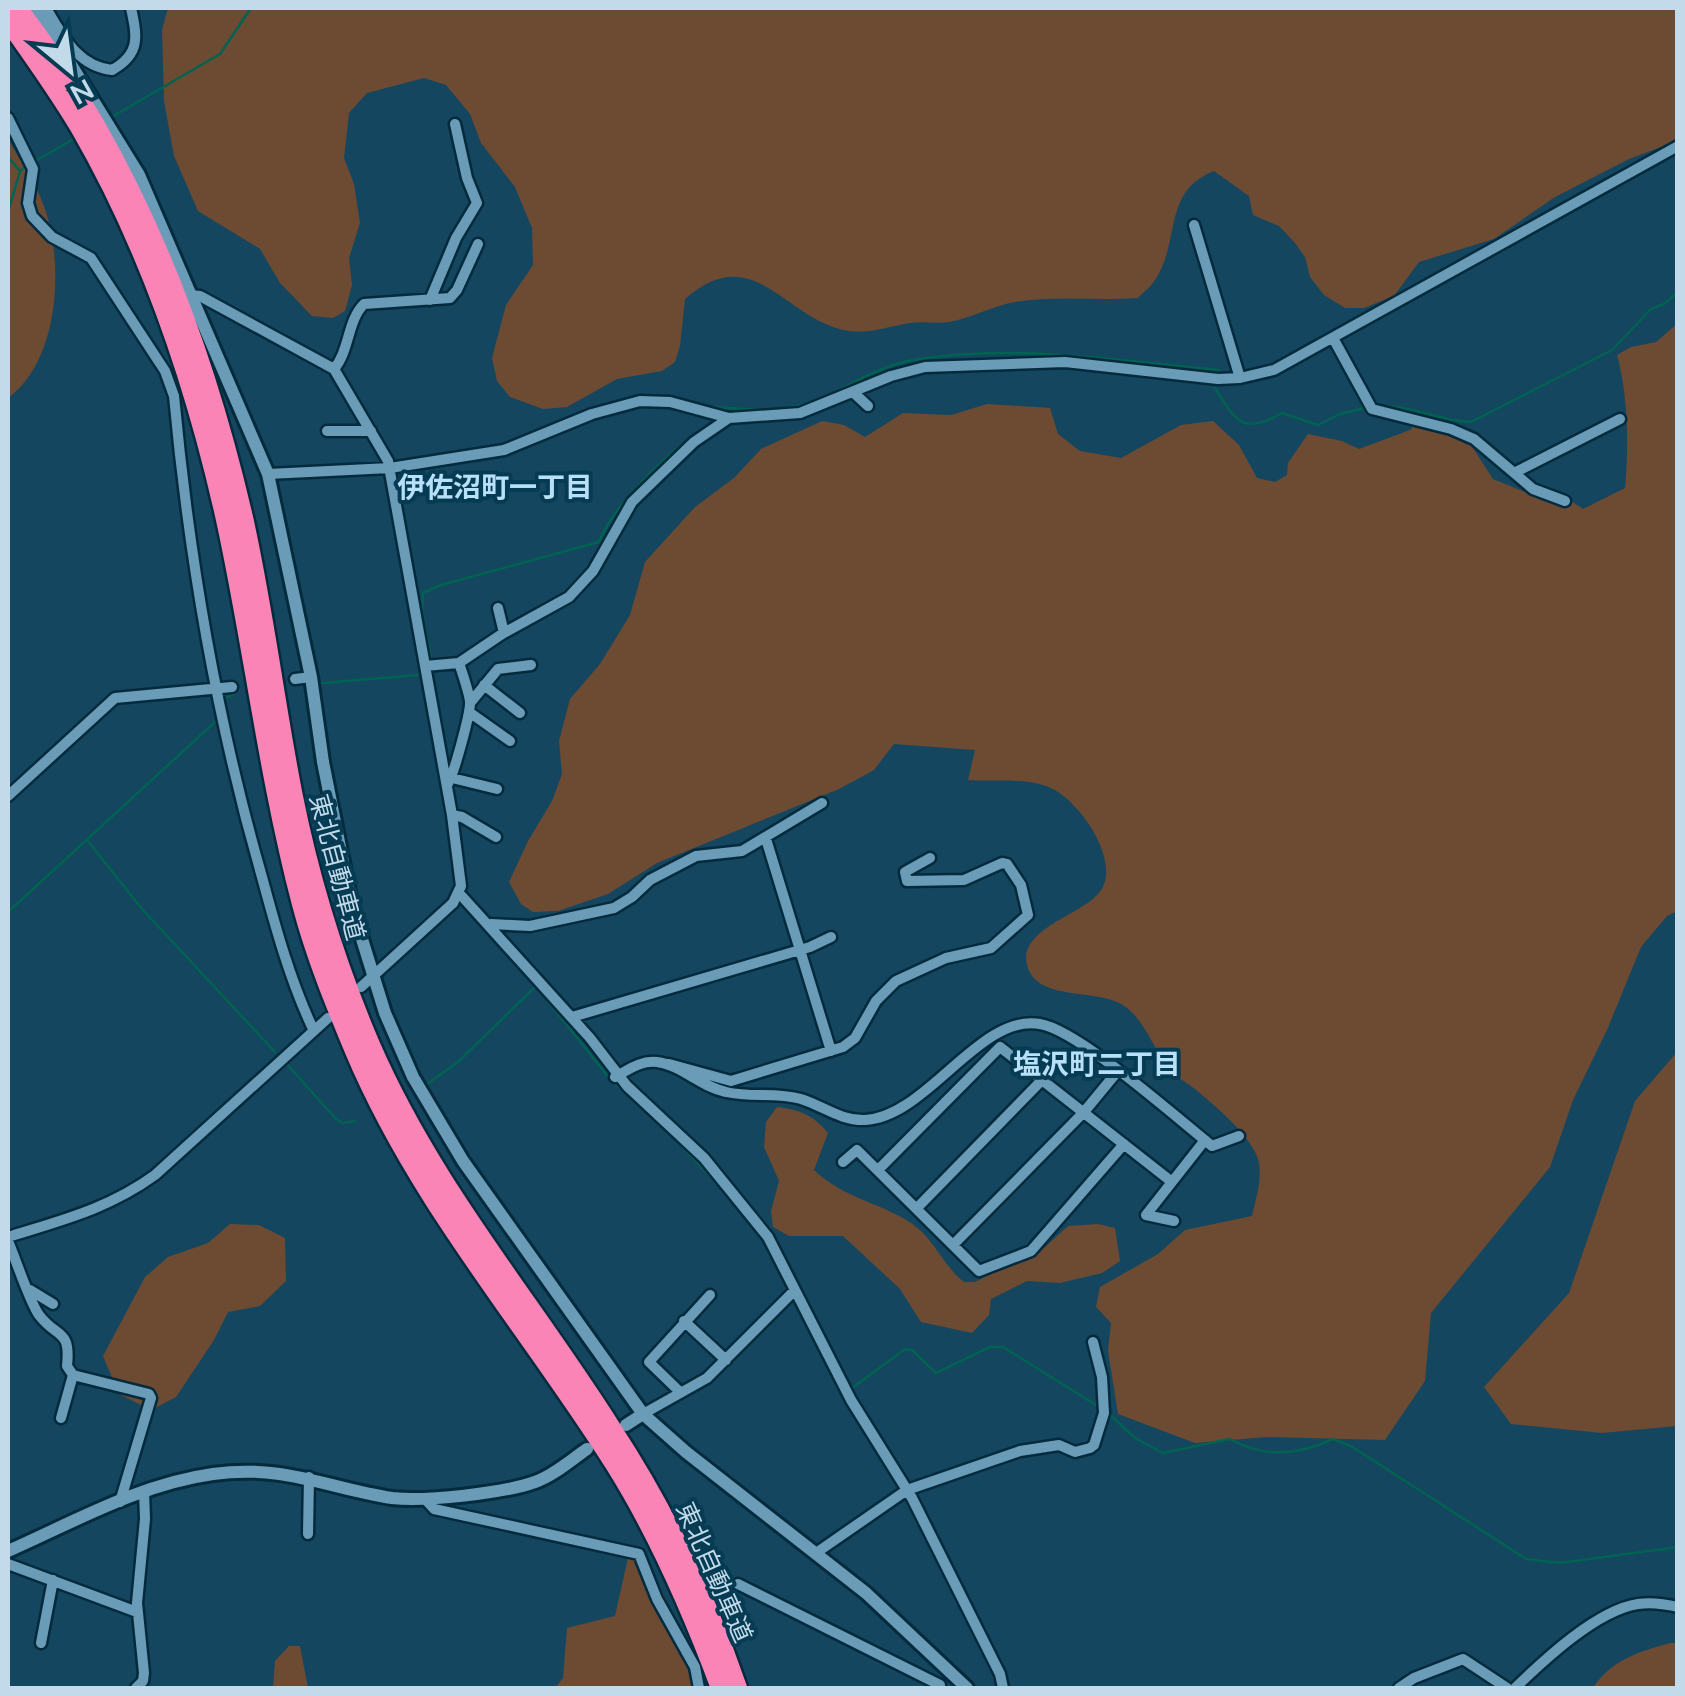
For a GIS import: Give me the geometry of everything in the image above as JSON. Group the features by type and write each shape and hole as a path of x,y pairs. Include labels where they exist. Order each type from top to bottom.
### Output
{"highway":[{"name":"東北自動車道","path":"17,8 72,84 117,163 163,266 200,367 244,522 304,846 335,954 370,1046 439,1179 610,1426 660,1509 700,1590 737,1688"},
{"name":"東北自動車道","path":"8,20 58,93 104,171 175,342 228,527 302,906 361,1066 396,1136 445,1219 619,1470 668,1558 721,1688"}],"street":[{"path":"36,8 139,175 268,474 312,677 322,762 340,854 373,976 413,1077 462,1161 643,1414 866,1593 954,1683 967,1688"},
{"path":"46,8 74,53 91,66 112,70 131,56 138,42 131,8"},
{"path":"8,118 33,170 28,203 32,216 52,237 91,258 165,372 174,396 215,689 250,837 287,964 313,1029"},
{"path":"430,300 476,203 455,124"},
{"path":"268,474 390,468 517,447 592,414 640,401 670,402 729,418 800,413 911,369 1065,362 1218,380 1240,378 1274,370 1678,146"},
{"path":"1194,226 1240,378"},
{"path":"334,369 343,358 357,312 364,304 450,298 478,244"},
{"path":"450,252 470,261"},
{"path":"190,296 200,296 334,369 390,468 450,781 460,892 453,903 361,987"},
{"path":"1333,338 1372,409 1451,428 1474,439 1533,489 1565,500"},
{"path":"854,393 868,406"},
{"path":"425,666 459,663 570,597 593,571 632,502 694,442 729,418"},
{"path":"1516,472 1620,420"},
{"path":"327,431 370,431"},
{"path":"498,608 504,633"},
{"path":"459,663 470,708 510,741"},
{"path":"450,781 470,708 484,685 498,669 531,665"},
{"path":"295,679 312,677"},
{"path":"484,685 520,713"},
{"path":"8,796 115,698 232,687"},
{"path":"450,781 497,789"},
{"path":"490,924 530,926 614,908 650,880 696,856 742,851 822,803"},
{"path":"452,815 496,837"},
{"path":"766,839 831,1051"},
{"path":"616,1076 639,1064 663,1063 731,1081 847,1045 876,1000 896,982 946,958 998,944 1028,915 1020,885 1007,864 964,880 908,881 904,872 930,858"},
{"path":"460,892 572,1017 616,1076 704,1158 768,1237 851,1400 907,1490 998,1670 1003,1688"},
{"path":"572,1017 830,937"},
{"path":"120,1502 151,1398 149,1394 73,1376 67,1366 69,1350 64,1335 39,1315 8,1239 100,1208 129,1194 328,1018"},
{"path":"663,1063 721,1091 788,1096 856,1120 884,1118 991,1036 1040,1024 1072,1037 1212,1146 1239,1136"},
{"path":"879,1169 1000,1047 1172,1182"},
{"path":"954,1245 1118,1072"},
{"path":"918,1208 1042,1080"},
{"path":"1174,1221 1146,1215 1205,1140"},
{"path":"843,1162 857,1150 979,1272 1031,1251 1124,1144"},
{"path":"29,1290 53,1304"},
{"path":"626,1426 707,1378 795,1290"},
{"path":"680,1392 649,1362 710,1295"},
{"path":"684,1322 726,1360"},
{"path":"816,1553 907,1490 1020,1451 1058,1445 1075,1452 1094,1445 1104,1414 1102,1377 1094,1342"},
{"path":"61,1418 73,1376"},
{"path":"8,1552 144,1491 214,1474 260,1471 390,1497 425,1499 536,1482 586,1450"},
{"path":"308,1534 309,1478"},
{"path":"136,1688 144,1673 137,1612 144,1491"},
{"path":"425,1499 434,1509 638,1554 695,1667 699,1688"},
{"path":"8,1564 137,1612"},
{"path":"41,1643 53,1580"},
{"path":"738,1584 935,1687 954,1683"},
{"path":"1515,1688 1587,1628 1624,1607 1643,1603 1678,1607"},
{"path":"1399,1688 1463,1659 1507,1688"}],"shaded area":[{"path":"168,8 1677,8 1677,137 1555,197 1494,239 1419,262 1394,296 1364,308 1345,308 1324,295 1310,277 1305,257 1295,243 1279,226 1253,215 1249,196 1214,171 1186,191 1163,265 1138,298 1030,300 949,322 915,322 857,332 826,324 751,280 731,277 709,282 685,299 675,362 662,371 617,379 567,407 543,409 510,397 497,381 492,358 506,305 533,265 532,228 515,187 481,143 470,114 446,85 424,78 367,93 349,113 344,158 354,184 360,223 349,258 352,285 345,311 333,318 312,316 280,283 260,249 198,211 174,156 164,101 162,30"},
{"path":"8,139 42,201 54,250 55,278 54,306 39,359 26,381 8,398"},
{"path":"1677,324 1677,911 1667,916 1641,947 1573,1100 1550,1167 1431,1313 1425,1381 1385,1440 1266,1437 1195,1443 1118,1414 1108,1351 1111,1323 1096,1307 1100,1287 1158,1254 1185,1230 1252,1216 1260,1170 1257,1156 1245,1137 1221,1111 1169,1068 1127,1008 1102,997 1056,990 1033,977 1027,965 1032,942 1052,924 1089,902 1105,882 1106,867 1095,835 1062,795 1031,782 968,780 975,750 894,744 874,770 839,789 657,863 608,894 558,911 533,912 521,904 509,882 562,774 559,741 570,699 600,664 630,615 645,562 695,507 734,478 761,449 822,421 844,425 865,437 903,413 951,415 987,404 1050,408 1058,434 1080,451 1121,458 1181,425 1213,421 1239,445 1257,478 1275,482 1287,475 1288,463 1308,434 1359,449 1413,426 1454,431 1471,445 1493,479 1532,495 1564,496 1583,509 1625,488 1627,421 1617,355 1631,347 1656,342"},
{"path":"1677,1052 1677,1426 1602,1433 1511,1424 1484,1387 1569,1293 1635,1101"},
{"path":"777,1107 806,1114 828,1133 814,1170 849,1194 911,1223 964,1282 975,1282 1045,1247 1068,1226 1098,1224 1115,1228 1120,1261 1102,1273 1060,1283 1027,1281 991,1299 989,1315 972,1333 921,1322 900,1289 843,1236 789,1236 773,1227 771,1211 779,1181 764,1147 766,1122"},
{"path":"230,1224 259,1225 285,1238 286,1281 260,1306 228,1312 176,1397 151,1410 119,1394 103,1356 145,1277 168,1257 208,1243"},
{"path":"629,1553 649,1562 692,1658 691,1688 555,1688 563,1678 567,1628 615,1616"},
{"path":"1677,1643 1677,1688 1593,1688 1617,1664"},
{"path":"289,1646 300,1646 308,1688 273,1688 275,1661"}],"waterway":[{"path":"110,118 220,54 251,8"},
{"path":"32,163 77,137"},
{"path":"8,157 20,171"},
{"path":"8,212 20,171 25,167"},
{"path":"1382,406 1471,422 1612,350 1651,309 1678,292"},
{"path":"715,410 803,405 887,367 951,355 1066,355 1219,370"},
{"path":"1215,388 1235,417 1249,424 1282,413 1318,425 1365,408"},
{"path":"431,658 422,613 423,593 599,542 617,511 646,478 707,427"},
{"path":"322,683 418,675"},
{"path":"223,700 235,693"},
{"path":"8,912 216,721 216,710"},
{"path":"87,840 142,909 275,1052"},
{"path":"426,1085 459,1061 536,986 609,1078 657,1121"},
{"path":"286,1063 336,1119 343,1123 355,1121"},
{"path":"663,1126 733,1201"},
{"path":"744,1215 764,1242"},
{"path":"850,1387 905,1349 912,1350 936,1373 990,1347 1003,1347 1099,1407"},
{"path":"1106,1411 1135,1438 1163,1453 1230,1439 1268,1452 1294,1451 1333,1439 1351,1446 1526,1559 1560,1563 1678,1547"}],"district":[{"name":"伊佐沼町一丁目","path":"495,486"},
{"name":"塩沢町二丁目","path":"1097,1063"}]}
